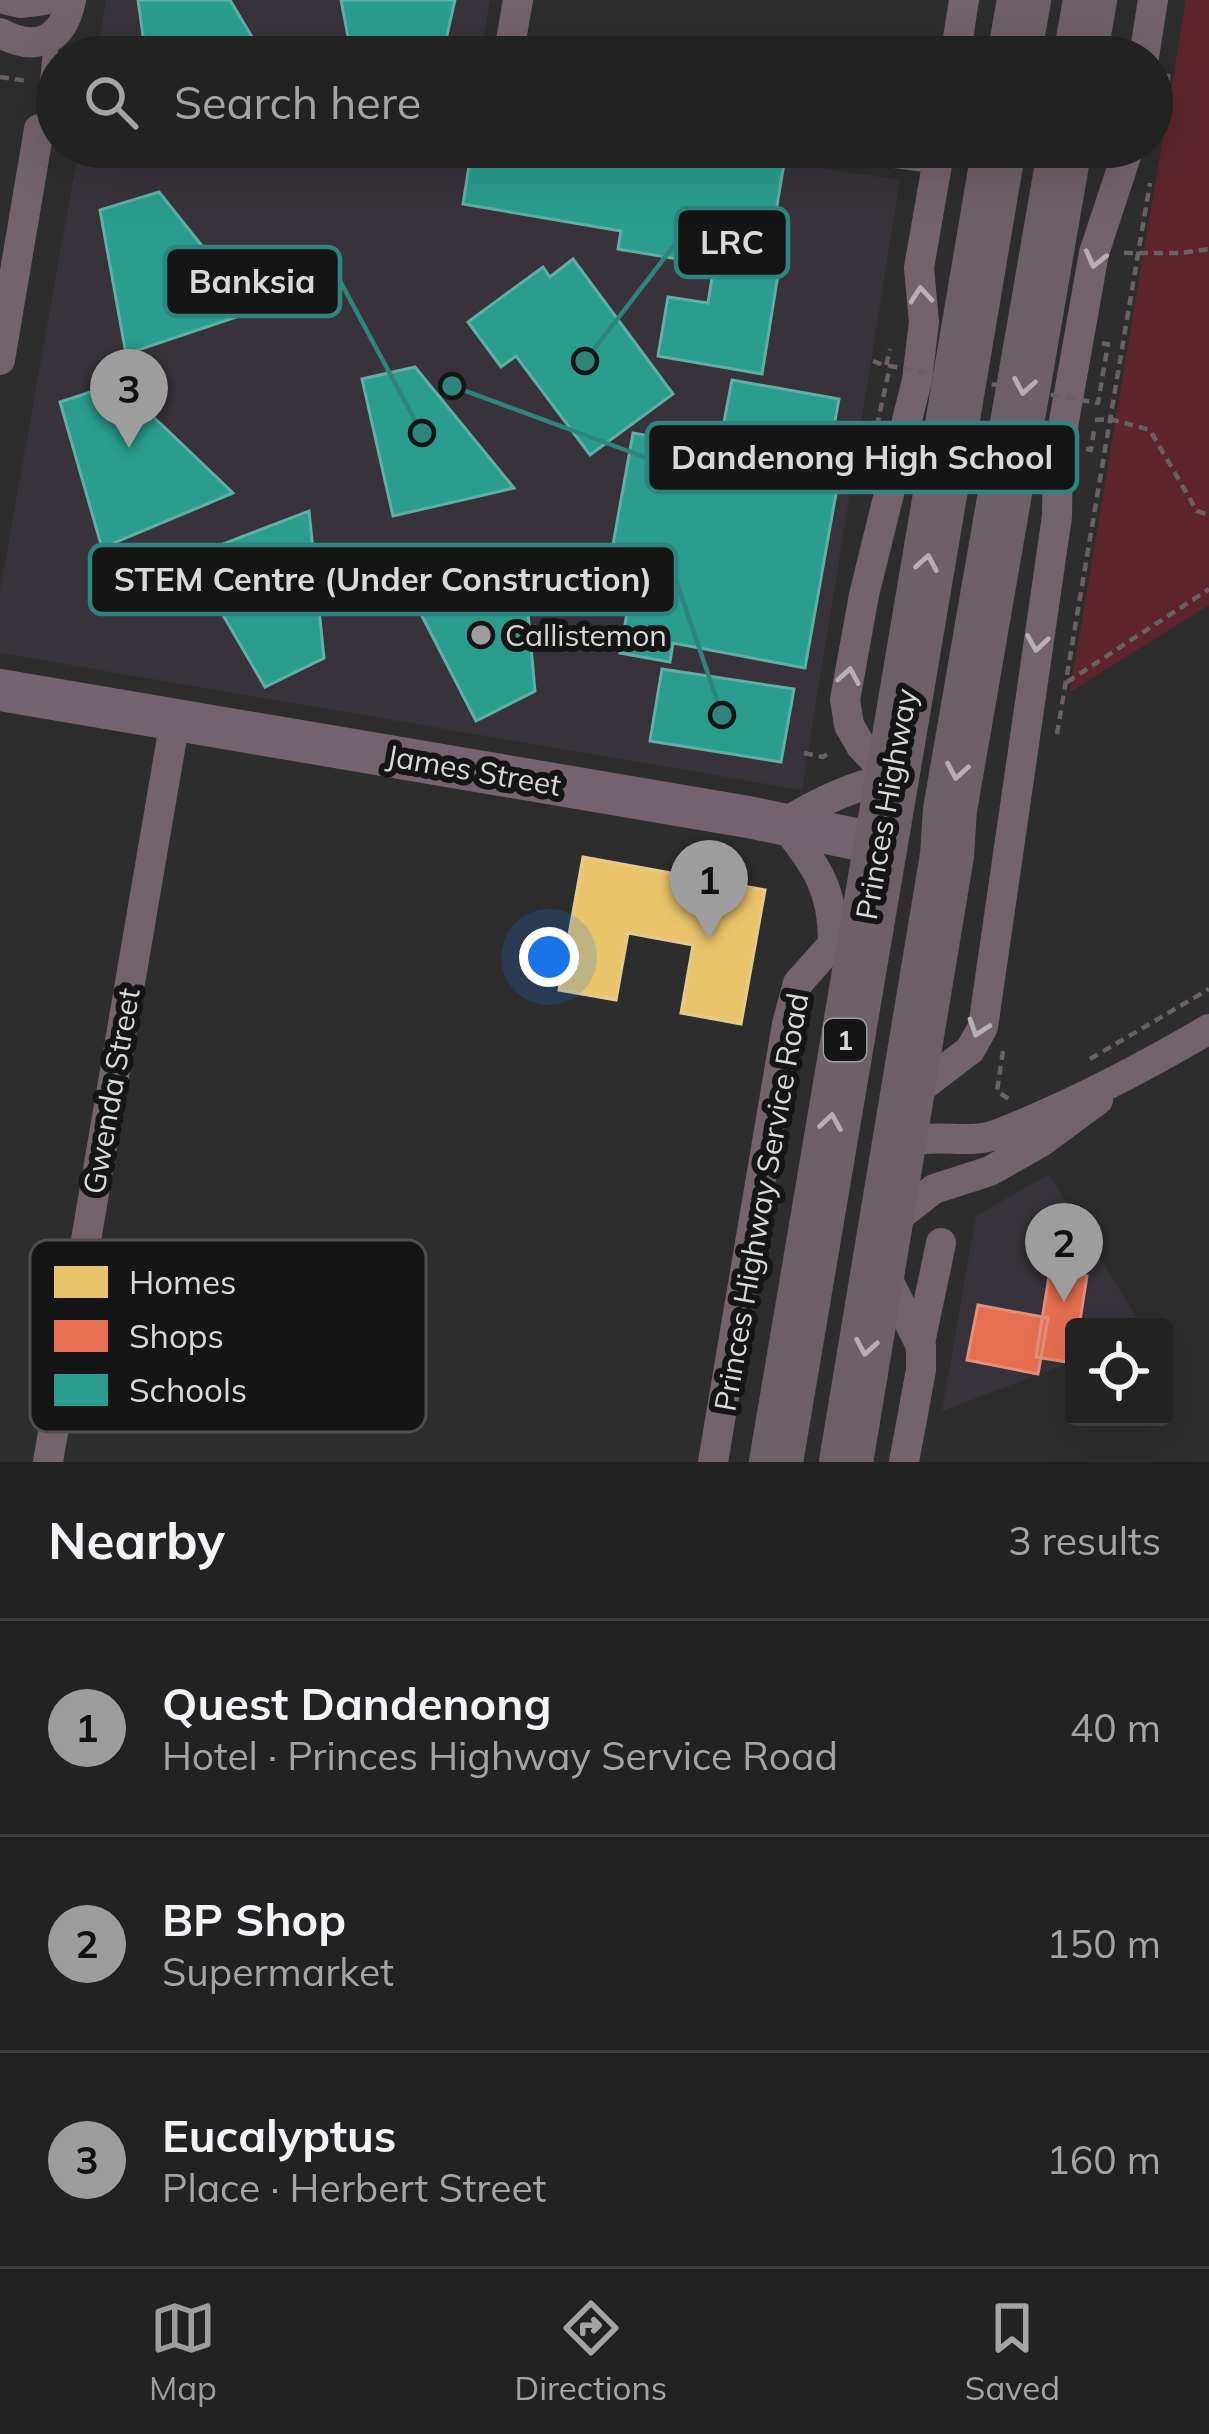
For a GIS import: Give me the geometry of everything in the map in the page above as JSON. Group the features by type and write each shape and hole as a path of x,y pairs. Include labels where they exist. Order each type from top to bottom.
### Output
{"highway":[{"path":"1018,36 1024,0"},
{"path":"1084,36 1090,0"},
{"name":"Princes Highway","path":"776,1462 995,168"},
{"path":"846,1462 947,855 950,810 1061,168"},
{"name":"James Street","path":"880,844 947,855"},
{"path":"813,1237 902,1123"}],"street":[{"path":"7,0 20,4 43,0 52,36 64,25 71,0"},
{"path":"512,36 518,0"},
{"path":"958,36 964,0"},
{"path":"1153,0 1155,36"},
{"path":"0,33 36,41"},
{"path":"0,360 36,147"},
{"path":"891,778 861,746 849,725 845,700 864,596 917,380 924,322 919,268 936,168"},
{"path":"1054,1121 980,1140 921,1138 902,1123 983,1027 1057,516 1058,455 1094,253 1134,168"},
{"name":"James Street","path":"0,690 880,844"},
{"name":"Gwenda Street","path":"86,1240 175,720"},
{"path":"847,1027 833,944 834,913 822,879 783,824 860,784 891,778"},
{"name":"Princes Highway Service Road","path":"713,1462 787,1024 798,983 833,944"},
{"path":"920,1343 883,1245 925,1194 991,1171 1054,1121 1209,1029"},
{"path":"904,1462 921,1370 920,1343 941,1243"},
{"name":"Gwenda Street","path":"48,1462 53,1432"}],"path":[{"path":"1150,184 1066,682 1209,589"},
{"path":"1094,253 1181,254 1209,248"},
{"path":"886,432 876,430 890,366 1098,403 1108,344 1098,343"},
{"path":"1096,417 1150,430 1197,511 1209,515"},
{"path":"1076,1067 1209,989"},
{"path":"1004,1047 997,1091 1018,1101"}],"shaded area":[{"path":"106,0 490,0 484,36 100,36"},
{"path":"1186,0 1209,0 1209,605 1070,692 1158,168 1173,168 1173,78"},
{"path":"75,168 821,168 900,180 802,790 0,653 0,591"},
{"path":"1049,1174 1137,1318 1065,1318 1065,1364 942,1411 976,1216"}],"building: Homes":[{"path":"583,857 765,890 741,1024 681,1013 693,945 628,933 616,1000 559,990"}],"building: Shops":[{"path":"1050,1270 1087,1276 1080,1318 1065,1318 1065,1362 1036,1357"},
{"path":"978,1305 1048,1318 1038,1374 967,1360"}],"building: Schools":[{"path":"138,0 230,0 251,36 143,36"},
{"path":"341,0 455,0 447,36 348,36"},
{"path":"469,168 783,168 773,229 785,231 762,374 658,356 668,297 708,303 714,265 618,249 621,231 463,204"},
{"path":"159,192 254,311 126,354 100,210"},
{"path":"573,259 673,394 590,455 516,356 501,367 468,322 543,267 550,277"},
{"path":"415,367 514,488 393,516 362,379"},
{"path":"732,380 839,399 823,486 837,488 805,668 673,643 670,662 620,653 627,613 606,584 633,433 719,448"},
{"path":"118,383 233,493 102,548 60,402"},
{"path":"309,511 324,658 265,687 189,557"},
{"name":"Callistemon","path":"524,568 535,691 476,721 403,579"},
{"path":"662,669 794,689 781,762 650,741"}],"place":[{"name":"LRC","path":"585,361"},
{"name":"Dandenong High School","path":"452,386"},
{"name":"Banksia","path":"422,433"},
{"name":"Eucalyptus","path":"129,448"},
{"name":"Callistemon","path":"481,635"},
{"name":"STEM Centre (Under Construction)","path":"722,715"},
{"name":"Quest Dandenong","path":"709,939"},
{"name":"BP Shop","path":"1064,1302"}]}
